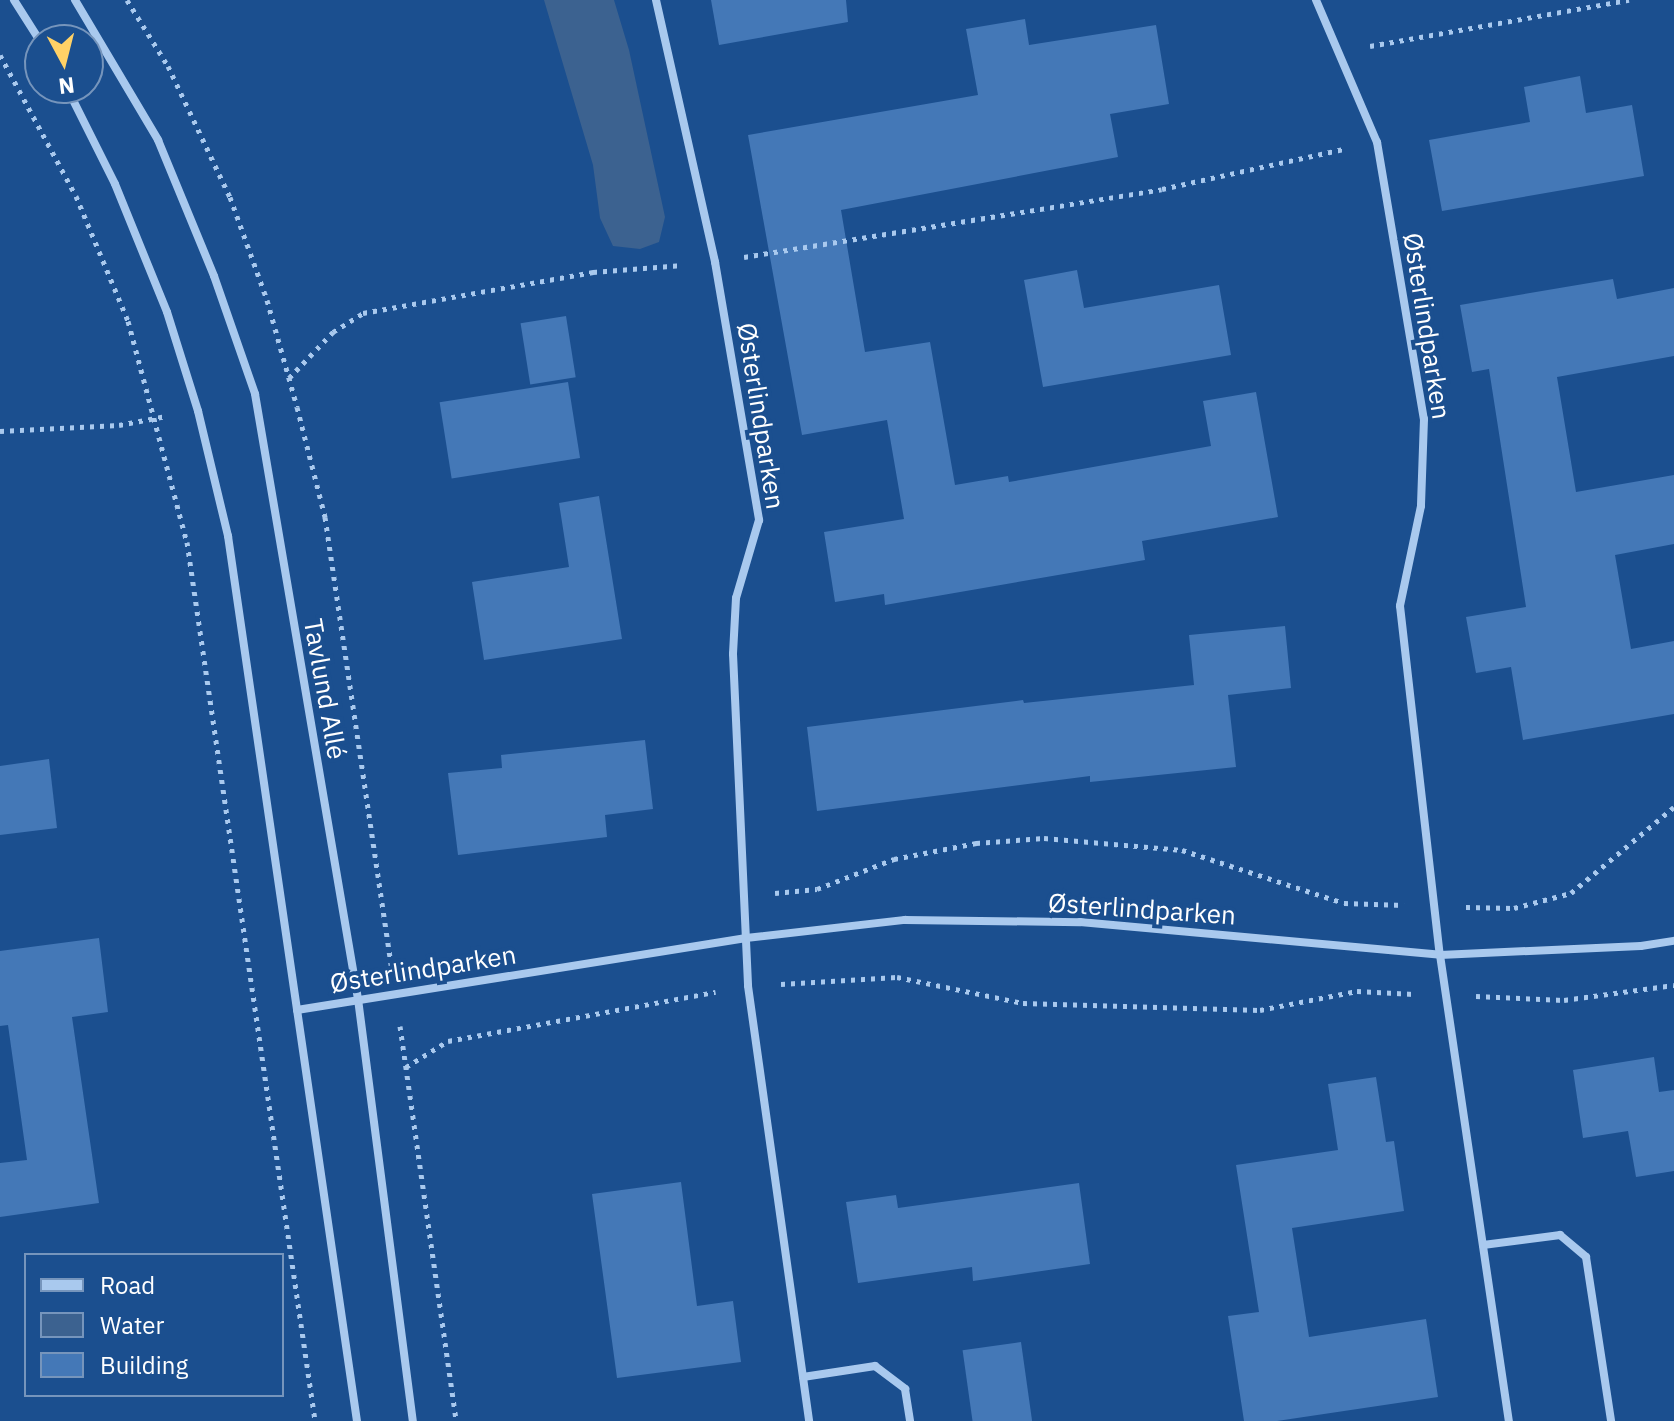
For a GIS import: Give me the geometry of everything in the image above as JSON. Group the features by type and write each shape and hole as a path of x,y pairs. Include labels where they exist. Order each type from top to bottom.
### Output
{"street":[{"path":"14,0 29,24"},
{"name":"Tavlund Allé","path":"75,0 158,140 214,276 255,394 358,999 413,1421"},
{"name":"Østerlindparken","path":"656,0 715,262 759,520 736,598 733,654 748,986 809,1421"},
{"name":"Østerlindparken","path":"1316,0 1377,142 1424,419 1421,506 1400,606 1440,955 1509,1421"},
{"path":"75,104 121,199 167,312 198,411 228,536 357,1421"},
{"name":"Østerlindparken","path":"297,1010 746,938 905,920 1080,922 1440,955 1641,946 1674,941"},
{"path":"1483,1245 1560,1235 1586,1257 1611,1421"},
{"path":"803,1377 875,1366 905,1389 910,1421"}],"path":[{"path":"1338,52 1629,0"},
{"path":"0,55 76,196 128,321 187,542 315,1421"},
{"path":"255,394 289,378 333,332 363,313 593,272 715,262 1162,189 1377,142"},
{"path":"0,431 119,425 198,411"},
{"path":"746,896 817,889 894,859 976,843 1044,838 1182,850 1344,903 1514,908 1571,893 1674,807"},
{"path":"406,1067 448,1041 748,986 897,977 1023,1003 1260,1010 1357,991 1564,1000 1674,985"}],"water":[{"path":"544,0 614,0 629,50 665,217 659,242 640,249 613,246 600,218 593,165"}],"building":[{"path":"711,0 846,0 848,22 719,45"},
{"path":"1025,19 1029,45 1156,25 1169,104 1110,114 1118,157 841,210 865,352 930,342 955,485 1008,476 1009,482 1211,446 1203,401 1256,392 1278,517 1142,541 1145,560 885,605 884,594 835,602 824,532 904,519 887,420 802,435 748,135 978,95 966,29"},
{"path":"1580,76 1586,113 1632,105 1644,176 1442,211 1429,140 1530,122 1524,87"},
{"path":"1077,270 1084,308 1219,285 1231,355 1043,387 1024,280"},
{"path":"1613,279 1617,299 1674,288 1674,356 1557,377 1576,492 1674,475 1674,544 1615,555 1631,649 1674,641 1674,714 1523,740 1511,667 1476,673 1466,617 1526,607 1489,369 1472,372 1460,305"},
{"path":"566,316 576,377 530,384 521,323"},
{"path":"568,382 580,458 452,478 440,402"},
{"path":"599,496 622,639 484,660 472,582 569,567 559,503"},
{"path":"1285,626 1291,688 1228,695 1236,767 1090,782 1090,776 817,811 807,727 1023,700 1024,703 1194,685 1189,635"},
{"path":"645,740 653,809 605,815 607,837 458,855 448,773 502,768 501,755"},
{"path":"49,759 57,828 0,835 0,766"},
{"path":"99,938 108,1012 72,1017 99,1203 0,1217 0,1163 27,1160 8,1025 0,1026 0,951"},
{"path":"1654,1057 1659,1092 1674,1090 1674,1171 1636,1177 1628,1131 1583,1138 1573,1070"},
{"path":"1376,1077 1386,1142 1394,1141 1404,1211 1292,1228 1309,1337 1426,1319 1438,1397 1277,1421 1244,1421 1228,1316 1259,1312 1236,1165 1338,1150 1328,1084"},
{"path":"681,1182 697,1306 733,1301 741,1362 617,1378 592,1194"},
{"path":"1079,1183 1090,1264 973,1281 972,1267 858,1283 846,1202 896,1195 898,1208"},
{"path":"1021,1342 1032,1421 973,1421 963,1350"}]}
